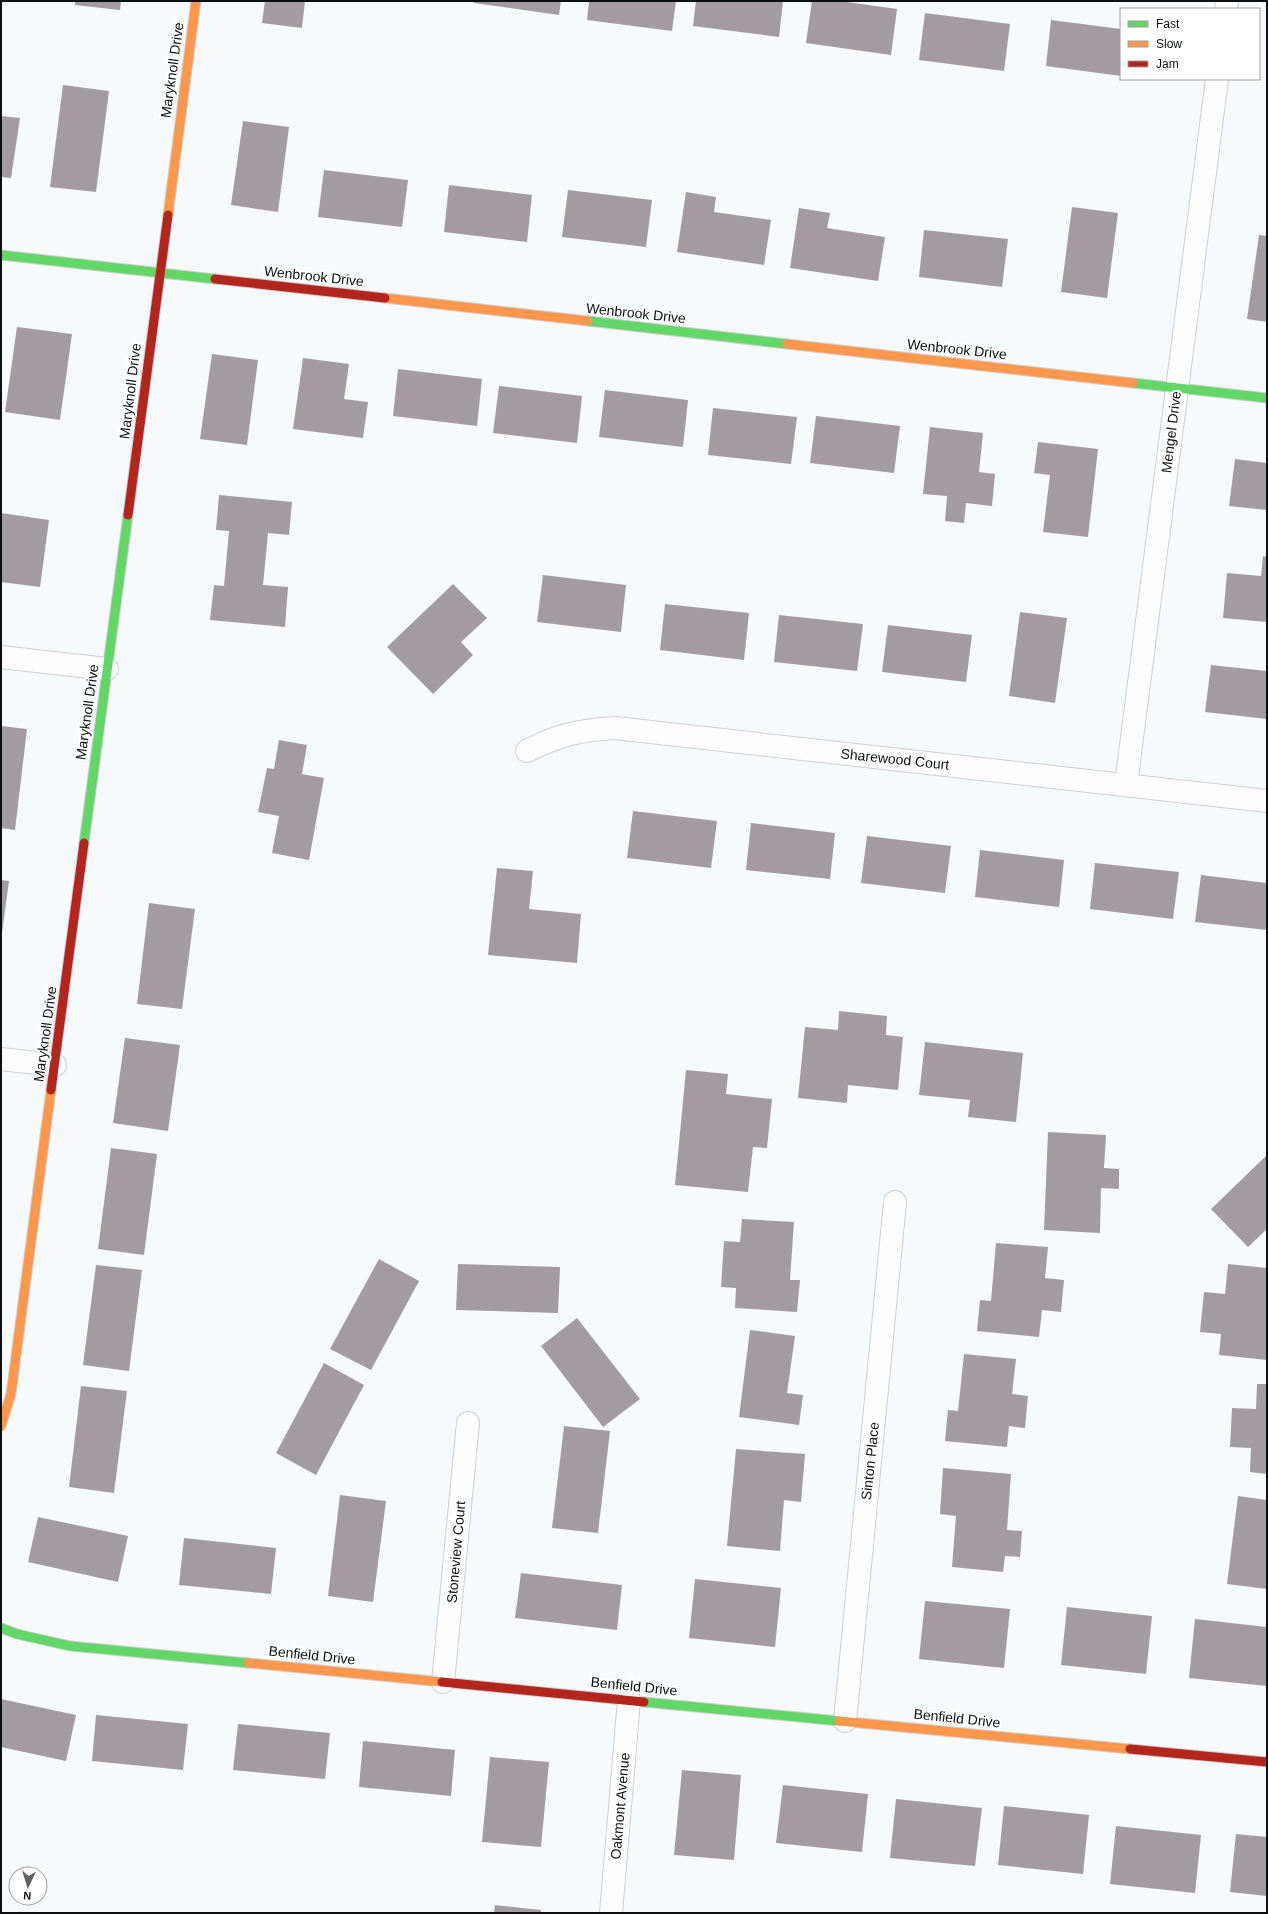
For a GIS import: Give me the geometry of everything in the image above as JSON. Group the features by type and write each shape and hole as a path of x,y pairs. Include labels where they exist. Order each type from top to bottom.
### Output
{"street":[{"name":"Maryknoll Drive","path":"1,1426 10,1394 196,1"},
{"name":"Mengel Drive","path":"1126,784 1217,80"},
{"name":"Wenbrook Drive","path":"1,255 1177,386 1267,398"},
{"path":"1,657 107,669"},
{"name":"Sharewood Court","path":"527,751 546,741 582,730 615,728 1126,784 1267,801"},
{"path":"1,1059 55,1065"},
{"name":"Sinton Place","path":"845,1721 895,1202"},
{"name":"Stoneview Court","path":"443,1682 468,1422"},
{"name":"Benfield Drive","path":"1,1628 17,1634 70,1646 1267,1762"},
{"name":"Oakmont Avenue","path":"610,1913 628,1700"}],"building":[{"path":"75,1 121,1 120,10 75,5"},
{"path":"265,1 305,1 302,28 262,23"},
{"path":"474,1 561,1 559,15 474,3"},
{"path":"589,1 676,1 672,31 587,20"},
{"path":"696,1 783,1 779,37 693,26"},
{"path":"812,1 840,1 897,9 891,55 806,43"},
{"path":"925,13 1010,24 1004,71 919,60"},
{"path":"1051,20 1120,29 1120,76 1046,66"},
{"path":"63,85 109,91 96,192 50,187"},
{"path":"1,116 20,118 11,178 1,177"},
{"path":"243,121 289,127 278,212 231,205"},
{"path":"324,170 408,180 402,227 318,217"},
{"path":"449,185 532,195 527,242 444,232"},
{"path":"568,190 652,200 646,247 562,237"},
{"path":"686,192 716,197 714,212 771,220 764,265 677,252"},
{"path":"1072,207 1118,213 1107,298 1061,292"},
{"path":"799,208 830,213 827,228 885,237 878,281 790,268"},
{"path":"924,230 1008,239 1002,287 919,277"},
{"path":"1259,235 1267,236 1267,322 1247,319"},
{"path":"17,327 72,334 60,420 5,412"},
{"path":"212,354 258,360 247,445 200,439"},
{"path":"303,358 349,364 344,399 368,402 363,438 293,429"},
{"path":"398,369 482,379 477,426 393,416"},
{"path":"499,386 582,396 577,443 493,433"},
{"path":"605,390 688,400 683,447 599,437"},
{"path":"713,408 797,417 791,464 708,455"},
{"path":"816,416 900,426 894,473 810,463"},
{"path":"930,427 983,433 979,472 995,474 992,506 966,503 964,523 945,521 947,496 923,494"},
{"path":"1038,442 1098,449 1088,537 1043,532 1050,475 1034,473"},
{"path":"1235,459 1267,463 1267,510 1229,506"},
{"path":"219,495 292,502 289,535 268,533 263,585 288,587 285,627 210,620 214,585 224,586 229,531 216,530"},
{"path":"1,513 49,520 40,587 1,582"},
{"path":"1263,556 1267,557 1267,622 1223,618 1227,573 1261,576"},
{"path":"543,575 626,585 621,632 537,622"},
{"path":"453,584 487,618 461,642 473,655 433,694 387,647"},
{"path":"665,604 749,613 744,660 660,650"},
{"path":"1020,612 1067,618 1055,703 1009,696"},
{"path":"779,615 863,624 857,671 774,662"},
{"path":"888,625 972,635 966,682 882,672"},
{"path":"1211,665 1267,671 1267,719 1205,712"},
{"path":"1,726 27,729 15,830 1,828"},
{"path":"279,740 307,745 302,774 324,778 309,860 272,853 279,816 258,812 267,768 274,769"},
{"path":"633,811 717,821 711,868 627,858"},
{"path":"751,823 835,833 830,879 746,870"},
{"path":"867,836 951,846 945,893 861,883"},
{"path":"980,850 1064,860 1059,907 975,897"},
{"path":"1095,863 1179,872 1173,919 1090,909"},
{"path":"497,868 533,871 529,909 581,914 577,963 488,955"},
{"path":"1201,875 1267,883 1267,930 1195,922"},
{"path":"1,880 9,881 2,933 1,933"},
{"path":"149,903 195,909 182,1009 137,1004"},
{"path":"839,1011 887,1016 886,1035 903,1037 898,1090 848,1085 847,1103 798,1098 805,1027 838,1030"},
{"path":"125,1038 180,1045 168,1131 113,1123"},
{"path":"925,1042 1023,1053 1016,1122 968,1117 970,1100 919,1095"},
{"path":"686,1070 728,1074 726,1094 772,1099 767,1148 753,1147 748,1192 675,1185"},
{"path":"1048,1132 1106,1135 1104,1168 1119,1169 1119,1189 1101,1188 1100,1233 1044,1230"},
{"path":"111,1148 157,1154 144,1255 98,1249"},
{"path":"1267,1155 1267,1229 1248,1247 1211,1209"},
{"path":"742,1219 794,1222 790,1280 800,1280 797,1312 735,1308 736,1288 721,1287 724,1241 740,1242"},
{"path":"996,1243 1048,1247 1045,1278 1064,1280 1061,1312 1042,1310 1039,1337 977,1331 980,1300 991,1301"},
{"path":"379,1259 419,1281 371,1370 330,1349"},
{"path":"458,1264 560,1267 558,1313 456,1310"},
{"path":"1228,1264 1267,1268 1267,1360 1219,1355 1221,1334 1200,1332 1204,1292 1225,1294"},
{"path":"96,1265 142,1270 129,1371 83,1365"},
{"path":"577,1318 640,1399 603,1427 541,1346"},
{"path":"750,1330 795,1336 787,1393 803,1395 799,1425 739,1417"},
{"path":"964,1354 1016,1359 1012,1394 1028,1396 1025,1428 1009,1426 1007,1447 945,1441 948,1410 958,1411"},
{"path":"324,1363 364,1385 316,1475 276,1453"},
{"path":"1257,1384 1267,1384 1267,1474 1250,1472 1251,1448 1230,1447 1232,1408 1256,1409"},
{"path":"81,1386 127,1391 114,1493 69,1487"},
{"path":"564,1426 610,1431 598,1533 552,1528"},
{"path":"736,1449 805,1454 801,1502 784,1500 780,1551 727,1546"},
{"path":"943,1468 1011,1474 1007,1530 1022,1531 1020,1557 1005,1556 1003,1572 952,1567 956,1516 940,1514"},
{"path":"340,1495 386,1501 373,1602 328,1596"},
{"path":"1238,1496 1267,1500 1267,1589 1227,1584"},
{"path":"38,1517 128,1536 118,1582 28,1562"},
{"path":"184,1538 276,1548 271,1594 179,1585"},
{"path":"521,1573 622,1585 617,1630 515,1618"},
{"path":"695,1579 781,1588 775,1647 689,1638"},
{"path":"925,1601 1010,1609 1004,1668 919,1659"},
{"path":"1067,1607 1152,1616 1146,1674 1061,1665"},
{"path":"1195,1619 1267,1627 1267,1686 1189,1678"},
{"path":"1,1699 76,1715 66,1761 1,1747"},
{"path":"96,1715 188,1724 183,1770 92,1761"},
{"path":"238,1724 330,1733 325,1779 233,1770"},
{"path":"363,1741 455,1750 451,1796 359,1787"},
{"path":"490,1757 549,1762 541,1847 482,1842"},
{"path":"682,1770 741,1775 734,1860 674,1855"},
{"path":"783,1785 868,1794 862,1852 776,1843"},
{"path":"896,1799 982,1808 975,1866 890,1858"},
{"path":"1004,1806 1089,1815 1083,1874 998,1865"},
{"path":"1116,1826 1201,1835 1195,1893 1110,1884"},
{"path":"1236,1834 1267,1837 1267,1896 1230,1892"},
{"path":"495,1905 541,1910 541,1913 494,1913"}],"traffic: fast":[{"path":"1,255 215,279"},
{"path":"588,321 787,344"},
{"path":"1133,383 1267,398"},
{"path":"84,843 128,515"},
{"path":"1,1628 17,1634 70,1646 248,1663"},
{"path":"644,1702 839,1721"}],"traffic: slow":[{"path":"168,215 196,1"},
{"path":"385,298 588,321"},
{"path":"787,344 1133,383"},
{"path":"1,1426 11,1394 51,1090"},
{"path":"248,1663 442,1682"},
{"path":"839,1721 1130,1749"}],"traffic: jam":[{"path":"128,515 168,215"},
{"path":"215,279 385,298"},
{"path":"51,1090 84,843"},
{"path":"442,1682 644,1702"},
{"path":"1130,1749 1267,1762"}]}
